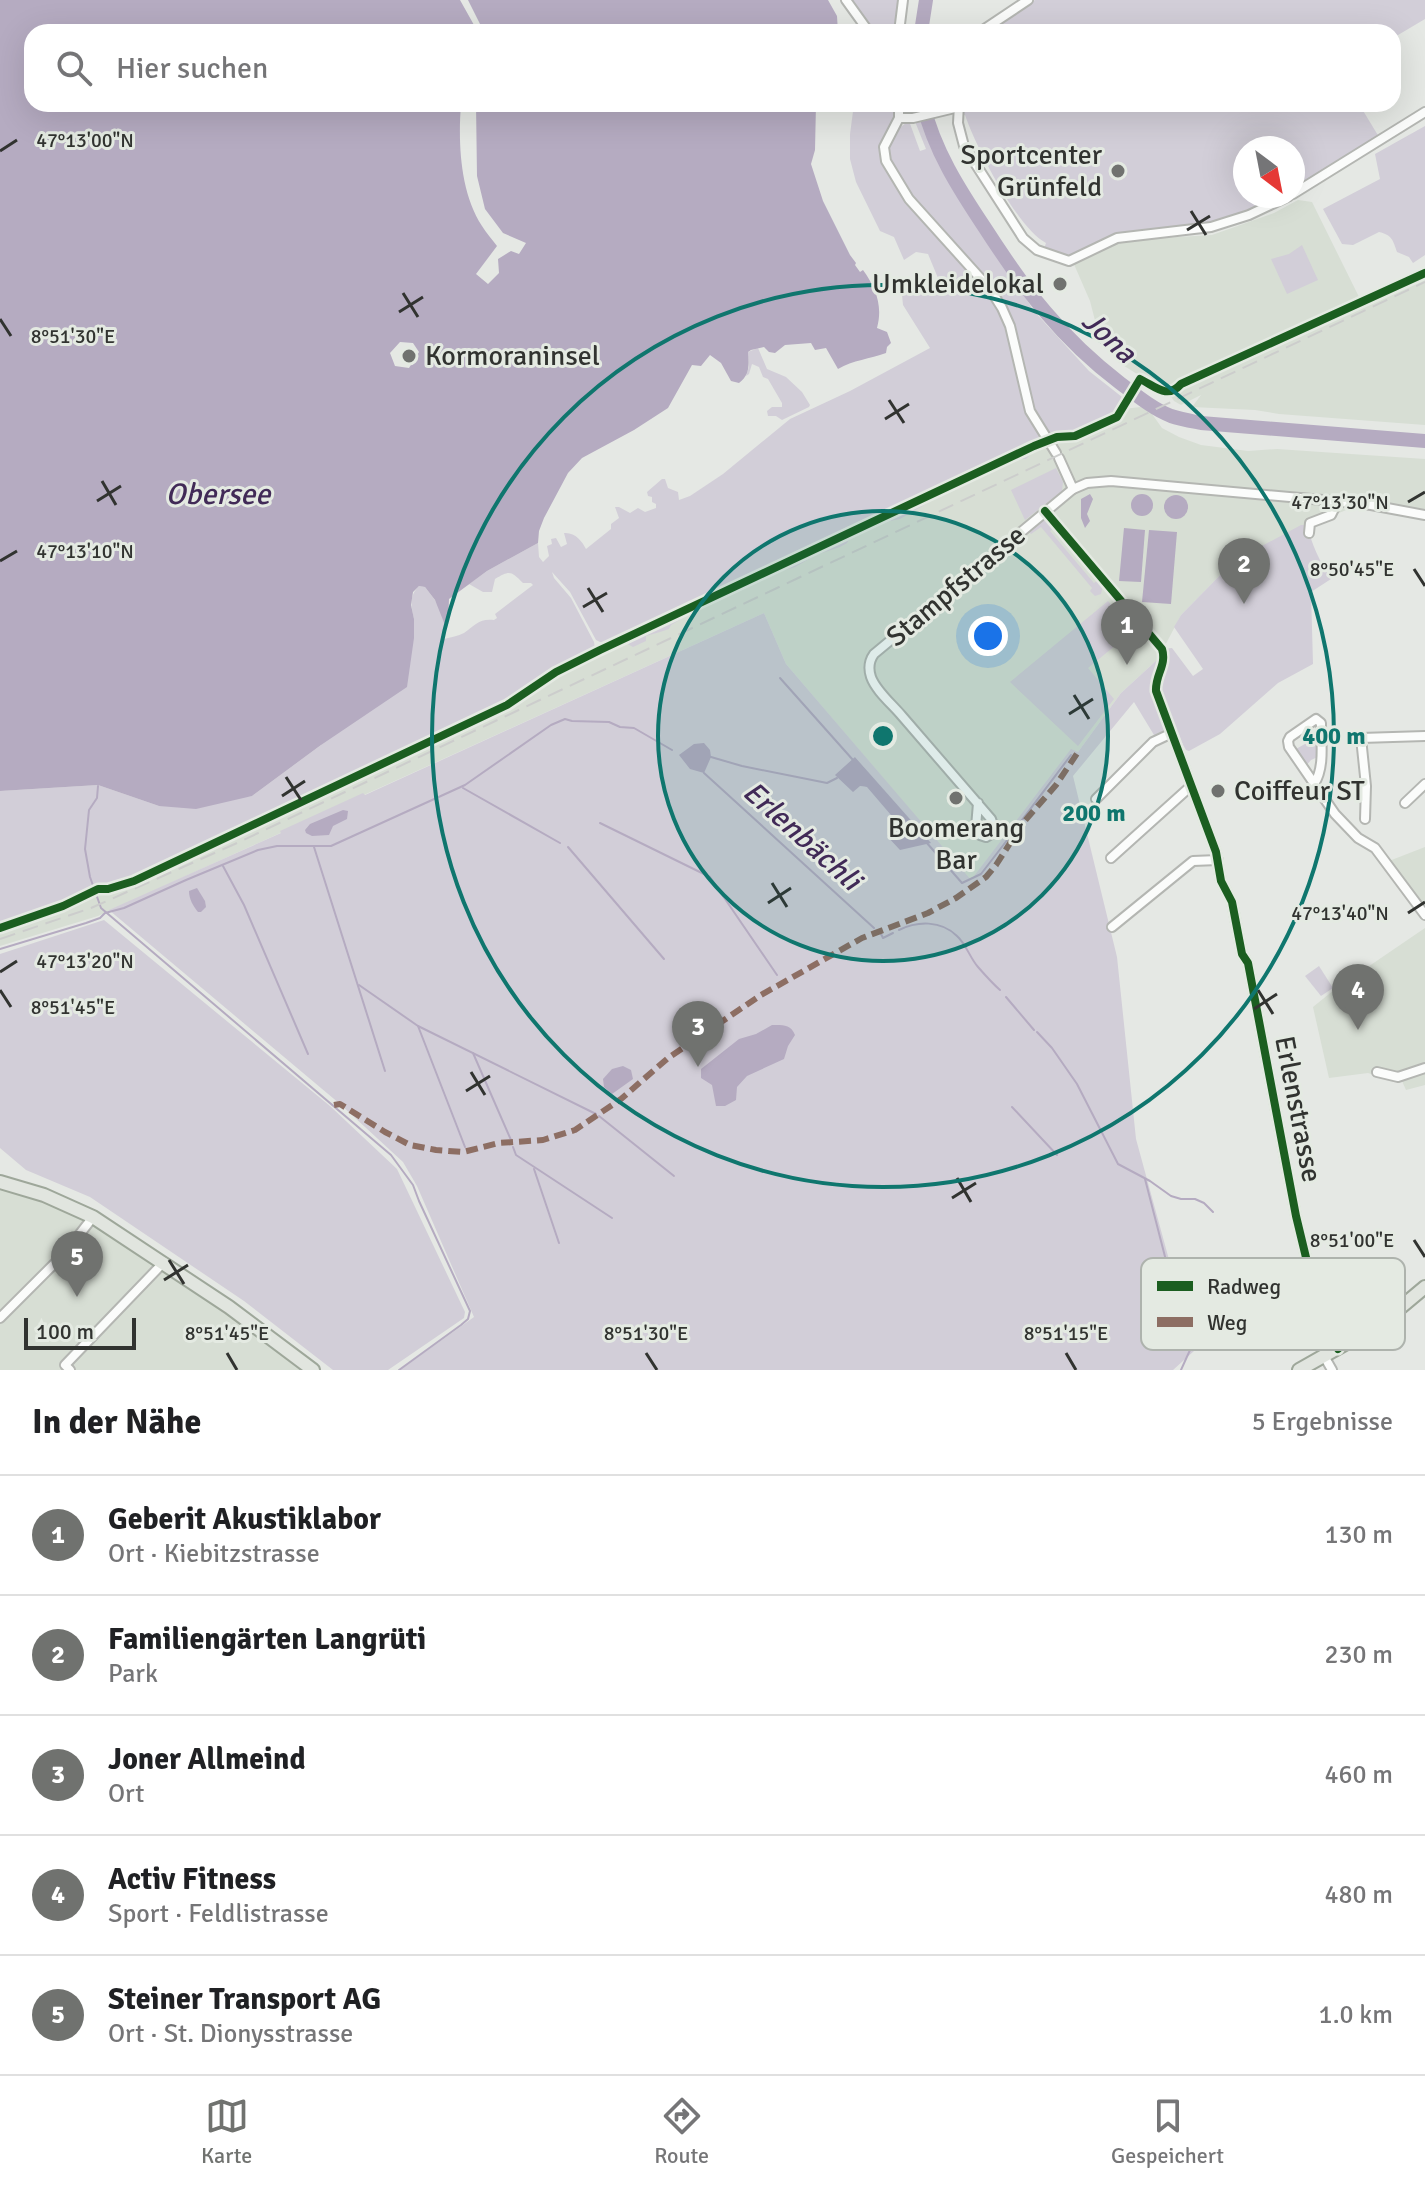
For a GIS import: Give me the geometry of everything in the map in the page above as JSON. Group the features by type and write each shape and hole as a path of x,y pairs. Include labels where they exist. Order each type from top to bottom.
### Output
{"main road":[{"path":"0,1182 44,1195 93,1217 229,1307 313,1370"},
{"path":"1405,1304 1425,1287"},
{"path":"1299,1370 1336,1350"}],"street":[{"path":"846,0 863,24"},
{"path":"900,24 903,0"},
{"path":"992,24 1028,0"},
{"path":"899,112 899,118 885,143 883,151 886,161 909,199 990,289 1002,308 1010,326 1030,411 1073,489"},
{"path":"899,118 936,112"},
{"path":"959,112 964,146 1025,242 1037,250 1069,261 1117,238 1211,227 1264,208"},
{"path":"1305,186 1425,112"},
{"name":"Stampfstrasse","path":"978,803 879,690 870,674 869,664 874,654 1073,489 1087,483 1111,481 1338,501 1425,515"},
{"path":"1309,533 1308,525 1331,515 1338,501"},
{"name":"Erlenstrasse","path":"1045,511 1162,649 1164,664 1156,681 1156,689 1218,860 1220,876 1232,902 1242,954 1248,963 1306,1258"},
{"path":"1314,784 1321,767 1321,723 1316,719 1290,737 1287,744 1314,784 1335,814 1358,838 1375,848 1425,915"},
{"path":"1096,799 1153,742 1172,733"},
{"path":"1365,819 1366,786 1361,738 1425,736"},
{"path":"1405,803 1425,784"},
{"path":"1111,858 1191,786"},
{"path":"1112,927 1193,861 1218,860"},
{"path":"1377,1072 1398,1077 1425,1068"},
{"path":"0,1318 65,1253 93,1217"},
{"path":"70,1370 65,1365 164,1262"},
{"path":"1324,1356 1332,1370"}],"shaded area":[{"path":"846,0 899,0 897,24 863,24"},
{"path":"1035,0 1425,0 1425,19 1401,33 1401,24 998,24"},
{"path":"853,112 894,112 880,150 883,162 904,198 997,305 1006,327 1024,405 1042,442 610,643 596,640 570,592 552,572 571,598 594,642 593,651 510,701 150,872 119,884 93,888 67,903 0,927 0,791 98,785 159,806 252,796 321,745 414,619 412,601 419,586 425,587 440,609 445,625 444,639 464,633 481,621 494,620 497,618 495,614 533,585 523,583 510,573 495,579 492,592 483,592 469,584 487,571 538,543 539,557 543,562 549,556 547,546 552,544 551,539 556,538 561,547 567,544 564,533 575,536 586,549 611,529 611,524 619,518 615,507 630,513 638,508 645,512 656,508 647,492 662,479 665,479 668,488 678,492 679,500 690,496 723,474 790,419 930,348 903,305 902,295 938,278 928,254 916,252 904,260 894,237 880,231 856,182 850,159"},
{"name":"Sportcenter Grünfeld","path":"961,112 1364,112 1379,137 1305,183 1305,136 1233,136 1233,208 1255,208 1215,222 1121,233 1069,255 1044,249 1046,243 1023,221 988,166 965,115 960,116"},
{"path":"920,119 949,181 1034,311 1089,371 1122,397 1118,411 1109,420 1084,430 1050,437 1034,411 1008,313 915,201 888,156 888,144 895,131 909,121 920,151 926,149 916,124 916,120"},
{"path":"1425,126 1425,255 1413,263 1409,257 1397,252 1389,236 1379,232 1353,245 1342,244 1323,209 1380,179 1375,154"},
{"path":"1305,201 1312,202 1361,301 1208,371 1425,273 1425,425 1192,407 1201,395 1181,405 1170,395 1181,383 1168,388 1148,381 1118,362 1100,340 1090,301 1073,262 1114,244 1212,235 1283,208 1305,208"},
{"path":"1302,245 1318,280 1287,294 1271,259 1289,254"},
{"path":"758,348 767,369 786,377 802,392 809,407 782,420 768,416 767,411 772,407 782,407 782,403 759,367 752,364 746,376 748,352"},
{"path":"1141,407 1152,414 1162,428 1201,445 1248,451 1277,449 1425,459 1425,515 1406,511 1349,509 1234,561 1181,615 1158,659 1121,693 1078,752 1071,750 971,881 786,664 764,613 98,916 0,946 0,928 63,906 98,889 134,881 507,705 556,672 889,513 1113,410"},
{"path":"1028,450 1030,455 1026,459 1019,459 987,474 900,519 879,523 850,538 840,547 705,605 669,629 646,636 646,641 633,647 624,642 952,484"},
{"path":"1056,468 1063,482 1062,491 1025,520 1011,490"},
{"path":"1043,520 1055,527 1050,531 1094,583 1098,580 1103,585 1101,594 1095,596 1090,591 1092,588 1041,527 1031,534 1029,532"},
{"path":"1301,525 1308,525 1314,546 1331,579 1311,592 1313,664 1278,683 1220,734 1189,751 1183,745 1170,712 1162,717 1167,729 1154,735 1134,702 1073,776 1117,957 1136,1139 1169,1258 1141,1258 1141,1350 1194,1350 1173,1370 400,1370 474,1317 417,1186 403,1162 340,1104 109,910 764,613 786,664 971,880 1071,749 1078,752 1121,693 1158,659 1162,649 1172,648 1193,676 1203,669 1174,627 1181,615 1234,561","holes":["855,757 930,843 896,821 868,787 860,786"]},
{"path":"1108,601 1133,631 1088,668 1114,699 1078,746 1010,682"},
{"path":"1319,736 1320,756 1305,767 1296,749"},
{"path":"1425,847 1425,920 1393,876 1389,861"},
{"path":"104,920 330,1106 397,1169 465,1312 464,1318 388,1370 333,1370 244,1301 90,1197 26,1170 0,1148 0,954"},
{"path":"1425,928 1425,1085 1406,1090 1402,1081 1368,1073 1329,1078 1313,1007"},
{"path":"1319,966 1333,988 1321,996 1305,976"},
{"path":"0,1181 71,1205 313,1370 0,1370"}],"water":[{"name":"Obersee","path":"0,0 460,0 473,24 24,24 24,112 461,112 461,151 469,198 484,229 497,246 476,274 488,284 499,273 498,259 511,251 519,254 526,243 503,233 485,209 477,176 476,112 816,112 815,150 811,164 823,201 855,265 860,272 863,270 875,290 879,305 877,328 887,332 891,343 886,353 838,369 826,348 815,350 811,343 785,345 775,353 764,347 748,352 747,373 739,383 731,381 721,363 710,355 701,366 692,365 668,408 582,458 568,473 544,518 538,543 487,571 449,599 448,625 445,625 435,600 425,587 419,586 413,592 411,605 414,638 407,687 252,796 196,809 159,806 98,785 0,791","holes":["400,342 413,343 419,352 409,368 395,366 390,353"]},
{"path":"468,0 828,0 837,16 838,24 480,24"},
{"path":"1090,494 1093,499 1087,514 1090,521 1085,528 1081,518 1081,499"},
{"path":"1142,494 1150,497 1153,505 1150,513 1142,516 1134,513 1131,505 1134,497"},
{"path":"1176,495 1187,502 1188,507 1181,518 1176,519 1165,512 1164,507 1171,496"},
{"path":"1124,528 1145,530 1141,582 1119,581"},
{"path":"1149,530 1177,532 1171,604 1142,602"},
{"path":"704,743 711,757 704,773 690,769 679,755 694,744"},
{"path":"855,757 931,843 900,850 887,836 896,821 867,787 860,786 853,792 835,775"},
{"path":"343,810 348,811 347,819 333,826 329,835 312,836 306,833 310,824"},
{"path":"197,888 206,907 201,912 194,907 189,894"},
{"path":"772,1025 789,1027 795,1035 784,1059 747,1076 737,1087 736,1100 725,1106 716,1106 712,1085 701,1078 701,1069 739,1039"},
{"path":"623,1066 631,1070 633,1079 612,1094 604,1087 603,1079 612,1069"}],"waterway":[{"name":"Jona","path":"922,24 926,0"},
{"name":"Jona","path":"925,112 957,184 1030,292 1080,349 1158,410 1201,423 1425,441"},
{"path":"780,678 853,760"},
{"path":"0,949 100,918 105,913 124,908 258,850 277,846 331,846 465,785 551,725 565,719 609,722 634,728 672,750"},
{"path":"1013,832 1071,755"},
{"path":"711,757 827,783 837,778"},
{"name":"Erlenbächli","path":"704,773 874,928"},
{"path":"98,786 97,798 89,810 85,849 90,877 101,908 391,1155 413,1185 470,1311 468,1319 461,1325 399,1370"},
{"path":"463,788 560,843"},
{"path":"600,823 710,877 777,975"},
{"path":"926,842 962,883 981,874 1008,839"},
{"path":"314,847 385,1071"},
{"path":"568,847 664,959"},
{"path":"223,866 244,905 308,1054"},
{"name":"Erlenbächli","path":"899,930 929,924 951,931 1000,990"},
{"name":"Erlenbächli","path":"881,934 883,938 893,933"},
{"path":"359,985 418,1026 596,1114"},
{"name":"Erlenbächli","path":"1006,997 1034,1030"},
{"path":"418,1026 465,1147"},
{"name":"Erlenbächli","path":"1037,1032 1077,1084 1118,1164 1171,1196 1195,1199 1213,1212"},
{"path":"473,1053 511,1140"},
{"path":"1012,1107 1057,1155"},
{"path":"599,1116 674,1176"},
{"path":"513,1147 516,1155 612,1218"},
{"path":"534,1169 559,1243"},
{"name":"Erlenbächli","path":"1145,1179 1165,1258"},
{"name":"Erlenbächli","path":"1181,1370 1190,1350"}],"railway":[{"path":"0,939 91,908 237,843 1425,282"}],"marked path":[{"path":"334,1105 340,1104 410,1145 436,1150 463,1152 499,1143 543,1140 575,1130 621,1099 668,1058 761,995 862,938 928,913 986,877 1078,752"}],"cycle path":[{"path":"0,928 63,906 98,889 134,881 507,705 556,672 600,650 1034,446 1057,437 1075,436 1117,417 1140,379 1161,390 1171,391 1425,273"},
{"path":"1045,511 1162,649 1163,660 1156,691 1216,852 1221,881 1232,902 1242,954 1248,963 1306,1258"}],"place":[{"name":"Sportcenter Grünfeld","path":"1118,171"},
{"name":"Umkleidelokal","path":"1060,284"},
{"name":"Kormoraninsel","path":"409,356"},
{"name":"Familiengärten Langrüti","path":"1244,604"},
{"name":"Geberit Akustiklabor","path":"1127,665"},
{"name":"Coiffeur ST","path":"1218,791"},
{"name":"Boomerang Bar","path":"956,798"},
{"name":"Activ Fitness","path":"1358,1030"},
{"name":"Joner Allmeind","path":"698,1067"},
{"name":"Steiner Transport AG","path":"77,1297"}]}
